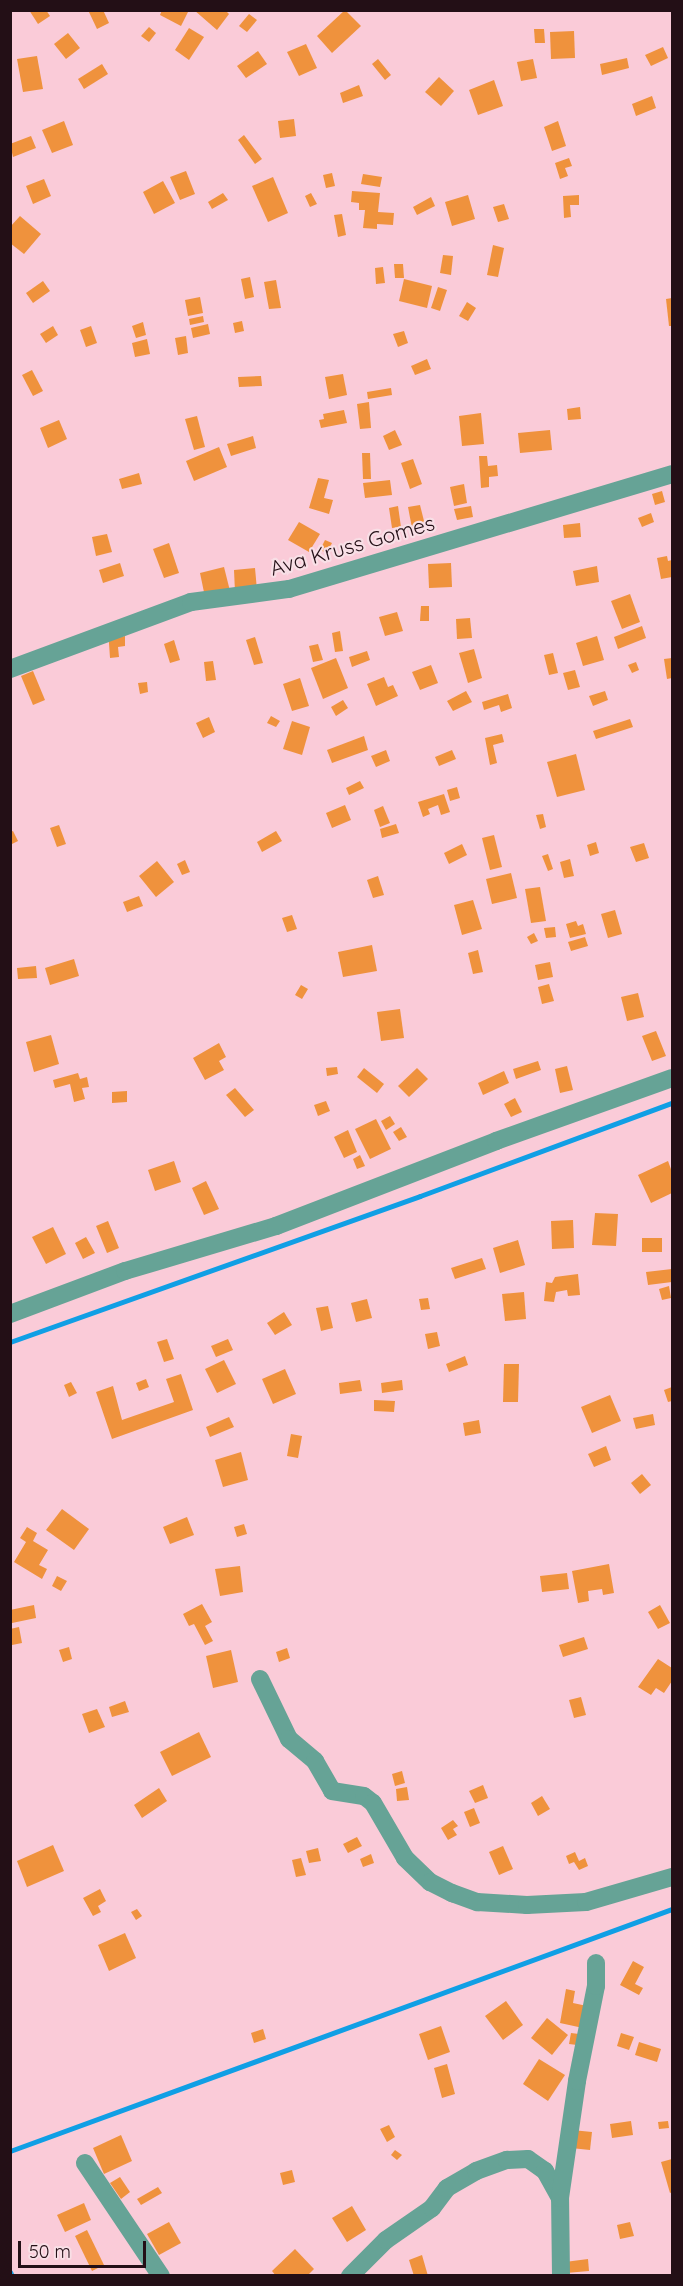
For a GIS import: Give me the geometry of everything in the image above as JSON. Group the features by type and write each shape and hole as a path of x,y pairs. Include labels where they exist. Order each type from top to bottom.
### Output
{"street":[{"name":"Ava Kruss Gomes","path":"10,669 191,602 289,589 672,474"},
{"path":"10,1314 125,1271 276,1226 496,1141 672,1078"},
{"path":"260,1679 289,1739 315,1761 332,1791 364,1796 373,1803 405,1858 430,1882 452,1893 477,1902 527,1905 586,1902 672,1877"},
{"path":"561,2276 560,2198 577,2081 596,1986 596,1964"},
{"path":"350,2276 386,2240 432,2208 447,2188 476,2171 507,2160 528,2159 545,2171 560,2198"},
{"path":"85,2163 161,2276"}],"building":[{"path":"29,10 46,10 50,16 38,24"},
{"path":"88,10 103,10 109,23 97,29"},
{"path":"162,10 189,10 181,26 160,15"},
{"path":"194,10 225,10 229,14 217,30"},
{"path":"345,10 361,26 332,53 317,36"},
{"path":"249,14 257,20 247,32 239,26"},
{"path":"149,27 156,33 149,42 141,36"},
{"path":"189,28 204,37 189,60 175,50"},
{"path":"534,29 544,29 545,43 535,43"},
{"path":"574,31 575,58 551,59 550,32"},
{"path":"68,33 80,48 66,59 54,44"},
{"path":"306,44 317,68 299,76 287,52"},
{"path":"663,47 668,58 651,66 645,55"},
{"path":"258,51 267,64 246,78 237,66"},
{"path":"37,56 43,89 23,92 17,59"},
{"path":"627,58 629,68 602,75 600,64"},
{"path":"378,59 391,75 385,80 372,64"},
{"path":"533,59 537,78 521,81 517,62"},
{"path":"102,64 108,74 84,89 78,79"},
{"path":"439,77 454,91 441,106 425,92"},
{"path":"494,80 503,106 478,115 469,90"},
{"path":"359,85 363,96 343,103 340,93"},
{"path":"652,96 656,108 636,116 632,104"},
{"path":"294,119 296,136 280,138 278,121"},
{"path":"64,121 73,145 52,153 42,130"},
{"path":"558,121 566,146 552,151 544,127"},
{"path":"244,135 262,159 255,164 238,140"},
{"path":"31,136 36,148 13,157 10,144"},
{"path":"569,158 572,166 565,168 568,176 560,179 555,163"},
{"path":"186,171 195,194 180,200 170,177"},
{"path":"332,173 335,186 326,188 323,175"},
{"path":"363,174 382,177 380,187 361,184"},
{"path":"273,177 288,213 268,222 252,186"},
{"path":"44,179 51,196 33,204 26,186"},
{"path":"163,181 175,203 154,214 143,192"},
{"path":"352,191 380,193 378,212 394,213 393,225 377,224 377,229 363,228 365,210 359,210 359,203 351,202"},
{"path":"223,193 228,200 212,209 208,202"},
{"path":"311,193 317,204 310,207 305,196"},
{"path":"468,195 475,219 452,226 445,202"},
{"path":"579,195 579,205 570,205 571,217 564,218 563,196"},
{"path":"431,197 435,206 417,215 413,207"},
{"path":"504,204 509,219 498,222 493,207"},
{"path":"342,214 346,235 338,237 334,215"},
{"path":"20,216 41,234 24,254 10,243 10,227"},
{"path":"493,245 504,248 498,277 487,275"},
{"path":"443,255 453,256 451,275 440,273"},
{"path":"394,264 403,264 404,278 395,278"},
{"path":"383,267 385,283 376,284 375,268"},
{"path":"250,277 254,297 245,299 241,279"},
{"path":"404,279 432,286 427,308 399,301"},
{"path":"276,280 281,308 269,309 264,282"},
{"path":"43,281 50,291 33,303 26,293"},
{"path":"438,287 447,290 440,311 431,308"},
{"path":"200,297 203,313 188,316 185,300"},
{"path":"672,298 672,326 669,326 666,299"},
{"path":"467,302 476,308 468,321 459,316"},
{"path":"203,316 204,322 190,325 189,319"},
{"path":"242,321 244,331 235,333 233,323"},
{"path":"143,322 146,335 136,338 132,326"},
{"path":"208,324 210,334 193,338 191,328"},
{"path":"53,326 58,335 46,343 40,334"},
{"path":"91,326 97,343 86,347 80,330"},
{"path":"404,331 408,343 398,347 393,334"},
{"path":"186,336 188,353 178,355 175,338"},
{"path":"147,339 150,354 135,357 132,343"},
{"path":"427,359 431,369 415,375 411,366"},
{"path":"32,370 43,391 33,396 22,375"},
{"path":"343,374 347,395 329,399 325,377"},
{"path":"261,376 262,386 239,387 238,377"},
{"path":"391,388 392,395 368,399 367,392"},
{"path":"369,402 371,428 360,429 357,404"},
{"path":"580,407 581,419 568,420 567,409"},
{"path":"344,410 347,423 321,428 319,420 324,419 323,414"},
{"path":"481,413 484,444 462,446 459,416"},
{"path":"197,416 205,447 194,450 185,419"},
{"path":"59,420 67,439 48,448 40,428"},
{"path":"395,430 402,445 389,450 383,436"},
{"path":"550,430 552,450 520,453 518,433"},
{"path":"253,436 256,448 231,456 227,444"},
{"path":"219,447 227,467 194,481 186,461"},
{"path":"362,453 370,453 371,479 363,479"},
{"path":"479,456 487,456 488,466 497,465 498,476 489,477 489,487 481,488"},
{"path":"413,459 422,484 410,489 401,463"},
{"path":"139,473 142,484 122,489 119,479"},
{"path":"318,478 329,480 324,498 333,500 329,514 309,508"},
{"path":"390,480 392,495 365,498 363,483"},
{"path":"464,484 467,503 454,506 450,487"},
{"path":"662,491 665,502 655,505 652,494"},
{"path":"420,505 425,525 412,528 408,507"},
{"path":"398,506 401,527 392,528 389,508"},
{"path":"471,506 473,517 457,520 454,509"},
{"path":"651,513 654,522 642,527 638,518"},
{"path":"299,522 320,534 309,552 288,540"},
{"path":"580,523 581,537 564,538 563,525"},
{"path":"107,534 112,552 96,556 92,537"},
{"path":"325,540 332,543 327,553 320,550"},
{"path":"169,543 179,573 164,578 153,549"},
{"path":"667,556 668,561 672,560 672,577 661,579 657,558"},
{"path":"120,563 124,576 103,583 99,570"},
{"path":"451,563 452,587 429,588 428,564"},
{"path":"597,566 599,582 576,586 573,571"},
{"path":"224,567 230,591 205,597 200,573"},
{"path":"255,568 257,590 235,592 234,570"},
{"path":"630,594 640,622 622,629 611,601"},
{"path":"421,606 429,606 429,621 420,621"},
{"path":"397,612 403,631 385,636 379,617"},
{"path":"470,618 472,638 457,639 456,619"},
{"path":"642,626 646,638 618,649 614,637"},
{"path":"108,629 120,637 125,636 125,646 118,647 119,657 110,658"},
{"path":"340,631 343,651 335,652 332,633"},
{"path":"597,636 604,660 583,666 576,643"},
{"path":"255,637 263,663 254,665 246,640"},
{"path":"174,640 180,660 170,663 164,644"},
{"path":"318,644 323,660 313,662 309,646"},
{"path":"474,649 482,678 468,683 459,653"},
{"path":"367,651 370,660 352,667 349,657"},
{"path":"553,653 558,673 549,675 544,655"},
{"path":"336,658 348,688 323,699 311,668"},
{"path":"672,658 672,678 667,679 664,659"},
{"path":"213,661 216,680 206,681 204,662"},
{"path":"636,662 639,670 632,673 628,665"},
{"path":"431,665 438,683 420,690 412,672"},
{"path":"575,670 580,687 568,690 563,673"},
{"path":"33,671 45,700 33,705 21,676"},
{"path":"384,677 388,687 393,685 398,696 376,706 367,684"},
{"path":"300,678 309,706 292,711 283,684"},
{"path":"147,682 148,692 140,694 138,683"},
{"path":"466,691 472,702 453,711 447,701"},
{"path":"605,691 608,700 593,706 589,696"},
{"path":"508,694 512,708 501,712 499,705 484,710 482,702"},
{"path":"343,700 348,708 336,716 331,707"},
{"path":"271,716 280,721 276,727 267,723"},
{"path":"209,717 215,732 203,738 196,723"},
{"path":"630,719 633,727 596,739 593,731"},
{"path":"292,721 310,727 302,755 283,749"},
{"path":"502,734 504,742 493,745 497,763 490,765 485,738"},
{"path":"364,736 368,750 332,763 327,750"},
{"path":"386,750 390,761 376,767 371,756"},
{"path":"452,750 456,759 439,766 435,757"},
{"path":"576,754 585,790 557,797 547,762"},
{"path":"360,781 364,788 349,795 346,788"},
{"path":"457,787 460,798 450,801 447,790"},
{"path":"444,794 450,812 441,815 438,805 428,809 430,814 423,817 418,802"},
{"path":"345,805 351,820 332,828 326,813"},
{"path":"383,806 390,823 380,827 374,810"},
{"path":"543,814 546,827 540,829 536,815"},
{"path":"396,824 399,833 382,838 380,829"},
{"path":"59,825 66,844 57,847 50,828"},
{"path":"13,831 18,841 10,845 10,832"},
{"path":"276,831 282,841 262,852 257,842"},
{"path":"494,835 502,867 490,870 482,838"},
{"path":"596,842 599,853 590,856 587,845"},
{"path":"644,843 649,858 636,862 630,847"},
{"path":"462,844 467,855 449,864 444,853"},
{"path":"548,854 553,869 548,871 542,856"},
{"path":"570,859 574,876 564,878 560,862"},
{"path":"185,860 190,872 182,875 177,864"},
{"path":"157,861 174,882 156,897 139,876"},
{"path":"511,873 517,898 492,904 486,879"},
{"path":"378,876 384,895 373,898 367,880"},
{"path":"540,887 546,921 531,923 525,889"},
{"path":"139,896 143,906 127,912 123,902"},
{"path":"473,900 482,929 462,935 454,905"},
{"path":"615,910 622,934 608,938 601,914"},
{"path":"292,915 297,929 287,932 282,918"},
{"path":"576,921 578,926 583,924 586,934 570,938 566,924"},
{"path":"555,927 556,937 546,938 544,928"},
{"path":"534,933 538,941 531,944 527,937"},
{"path":"585,937 588,946 571,951 568,942"},
{"path":"372,945 377,971 343,977 338,952"},
{"path":"478,950 483,972 473,974 468,953"},
{"path":"74,959 79,976 50,985 45,968"},
{"path":"550,962 553,977 538,980 535,965"},
{"path":"36,966 37,978 18,979 17,968"},
{"path":"549,984 554,1001 542,1004 538,987"},
{"path":"301,985 308,989 302,999 295,995"},
{"path":"638,993 644,1017 627,1021 621,997"},
{"path":"400,1009 404,1038 381,1041 377,1012"},
{"path":"656,1031 666,1056 652,1061 642,1036"},
{"path":"51,1035 59,1064 34,1072 26,1042"},
{"path":"219,1043 226,1057 219,1061 224,1070 205,1080 193,1058"},
{"path":"538,1061 541,1070 516,1079 513,1069"},
{"path":"567,1066 573,1090 560,1093 555,1069"},
{"path":"337,1067 338,1074 327,1076 326,1068"},
{"path":"364,1068 384,1084 377,1093 357,1077"},
{"path":"417,1068 428,1079 409,1097 398,1086"},
{"path":"504,1071 509,1083 483,1095 478,1083"},
{"path":"78,1073 80,1079 87,1077 89,1087 82,1088 85,1099 74,1102 70,1084 55,1088 53,1080"},
{"path":"235,1088 254,1110 245,1117 226,1095"},
{"path":"127,1091 127,1102 112,1103 112,1092"},
{"path":"515,1098 522,1112 511,1117 504,1104"},
{"path":"326,1101 330,1111 318,1116 314,1105"},
{"path":"390,1116 395,1124 386,1130 381,1121"},
{"path":"376,1119 391,1149 370,1159 355,1129"},
{"path":"401,1127 407,1137 399,1141 393,1132"},
{"path":"348,1130 357,1152 344,1158 334,1137"},
{"path":"360,1155 365,1166 357,1169 353,1159"},
{"path":"174,1161 181,1182 155,1191 148,1170"},
{"path":"668,1161 672,1172 672,1193 651,1203 638,1175"},
{"path":"206,1181 219,1209 204,1215 192,1188"},
{"path":"595,1213 618,1214 616,1246 592,1245"},
{"path":"573,1220 574,1248 552,1249 551,1221"},
{"path":"108,1221 119,1248 107,1253 96,1226"},
{"path":"53,1227 66,1254 46,1264 32,1237"},
{"path":"86,1237 95,1253 83,1259 75,1243"},
{"path":"642,1238 662,1238 662,1252 642,1252"},
{"path":"518,1240 525,1265 500,1273 493,1248"},
{"path":"482,1258 486,1269 455,1279 451,1268"},
{"path":"672,1269 672,1282 648,1285 646,1272"},
{"path":"578,1274 580,1295 568,1296 567,1290 556,1292 554,1302 544,1301 546,1282 552,1283 555,1277"},
{"path":"669,1286 671,1298 662,1300 659,1289"},
{"path":"524,1292 526,1319 505,1321 502,1294"},
{"path":"428,1298 430,1309 421,1310 419,1299"},
{"path":"367,1299 372,1318 356,1322 351,1303"},
{"path":"328,1306 333,1328 321,1331 316,1308"},
{"path":"284,1312 292,1325 275,1335 267,1323"},
{"path":"437,1332 440,1346 428,1349 425,1334"},
{"path":"167,1339 174,1359 164,1362 157,1342"},
{"path":"228,1339 233,1350 216,1357 211,1346"},
{"path":"465,1356 468,1365 449,1372 446,1364"},
{"path":"224,1360 236,1384 217,1393 205,1369"},
{"path":"504,1364 519,1364 518,1402 503,1402"},
{"path":"285,1369 296,1394 273,1404 262,1379"},
{"path":"181,1374 193,1410 112,1439 96,1392 113,1386 122,1420 174,1402 166,1379"},
{"path":"146,1379 149,1387 139,1391 136,1383"},
{"path":"360,1380 362,1391 340,1394 339,1383"},
{"path":"402,1380 403,1390 382,1393 381,1383"},
{"path":"71,1382 77,1393 69,1397 64,1385"},
{"path":"672,1387 672,1401 668,1402 664,1390"},
{"path":"610,1395 621,1421 592,1433 581,1407"},
{"path":"374,1400 395,1401 394,1412 374,1411"},
{"path":"653,1414 655,1425 636,1429 633,1418"},
{"path":"229,1417 234,1427 210,1437 206,1427"},
{"path":"479,1420 481,1433 465,1436 463,1423"},
{"path":"291,1434 302,1436 298,1458 287,1456"},
{"path":"606,1446 611,1460 594,1467 588,1454"},
{"path":"241,1452 248,1480 223,1487 215,1460"},
{"path":"642,1474 651,1485 640,1494 631,1483"},
{"path":"62,1509 89,1529 74,1550 46,1530"},
{"path":"187,1517 194,1535 170,1544 163,1527"},
{"path":"244,1524 247,1534 237,1537 234,1527"},
{"path":"27,1527 37,1533 33,1541 48,1550 39,1565 47,1569 42,1579 14,1562 26,1542 20,1538"},
{"path":"609,1564 614,1593 603,1595 602,1589 588,1591 589,1601 578,1603 572,1571"},
{"path":"240,1566 243,1592 220,1596 215,1569"},
{"path":"567,1573 569,1589 542,1592 540,1576"},
{"path":"57,1576 67,1581 61,1591 52,1586"},
{"path":"202,1604 212,1622 205,1626 213,1641 205,1645 194,1624 189,1626 183,1614"},
{"path":"34,1605 36,1618 12,1623 10,1610"},
{"path":"660,1605 670,1623 658,1629 648,1612"},
{"path":"19,1627 22,1643 12,1645 10,1629"},
{"path":"584,1637 588,1649 563,1657 559,1645"},
{"path":"69,1647 72,1659 63,1662 59,1650"},
{"path":"287,1648 290,1658 279,1662 276,1652"},
{"path":"231,1650 238,1682 213,1688 206,1656"},
{"path":"658,1659 672,1668 672,1681 664,1693 656,1688 651,1695 638,1687"},
{"path":"581,1697 586,1715 574,1718 569,1700"},
{"path":"125,1701 129,1712 112,1717 109,1707"},
{"path":"97,1709 105,1727 89,1733 82,1714"},
{"path":"199,1732 211,1757 172,1776 160,1752"},
{"path":"402,1771 405,1783 395,1786 392,1774"},
{"path":"483,1785 488,1798 475,1803 469,1791"},
{"path":"407,1787 409,1800 397,1801 396,1789"},
{"path":"159,1788 167,1801 142,1818 134,1805"},
{"path":"542,1796 550,1809 538,1816 531,1803"},
{"path":"474,1808 480,1823 470,1827 464,1812"},
{"path":"453,1820 458,1826 453,1829 457,1835 448,1840 441,1828"},
{"path":"357,1837 362,1846 348,1853 343,1844"},
{"path":"53,1845 64,1871 27,1887 17,1861"},
{"path":"503,1846 513,1869 499,1875 489,1852"},
{"path":"318,1848 321,1861 309,1863 306,1851"},
{"path":"575,1852 579,1861 585,1858 588,1866 579,1870 574,1862 569,1864 566,1856"},
{"path":"371,1854 374,1863 363,1867 360,1859"},
{"path":"301,1858 306,1875 296,1877 292,1860"},
{"path":"100,1889 106,1901 98,1906 101,1912 93,1916 83,1898"},
{"path":"137,1909 142,1916 136,1920 131,1912"},
{"path":"125,1933 136,1958 109,1971 98,1945"},
{"path":"633,1961 644,1967 635,1984 643,1988 639,1995 620,1985"},
{"path":"566,1989 575,1991 573,2003 587,2006 583,2028 560,2023"},
{"path":"506,2001 523,2025 503,2040 485,2016"},
{"path":"547,2018 568,2035 552,2055 531,2038"},
{"path":"441,2026 450,2052 428,2060 419,2034"},
{"path":"263,2029 266,2039 254,2043 251,2033"},
{"path":"571,2033 579,2034 577,2045 569,2044"},
{"path":"621,2033 634,2037 629,2050 617,2046"},
{"path":"639,2042 661,2049 657,2062 635,2055"},
{"path":"539,2059 565,2075 548,2101 523,2084"},
{"path":"447,2064 455,2094 442,2098 434,2068"},
{"path":"631,2121 633,2135 612,2138 610,2124"},
{"path":"668,2121 669,2128 659,2129 658,2122"},
{"path":"389,2125 395,2137 387,2142 380,2129"},
{"path":"572,2130 592,2132 590,2150 571,2148"},
{"path":"121,2135 132,2161 104,2174 93,2148"},
{"path":"395,2150 402,2155 397,2160 391,2155"},
{"path":"672,2159 672,2192 670,2193 661,2162"},
{"path":"292,2170 295,2182 283,2185 280,2173"},
{"path":"120,2177 130,2192 121,2199 110,2183"},
{"path":"158,2187 162,2193 141,2205 137,2199"},
{"path":"84,2203 91,2220 65,2232 57,2215"},
{"path":"352,2206 366,2230 347,2242 332,2218"},
{"path":"169,2222 181,2243 159,2255 147,2234"},
{"path":"630,2222 634,2236 620,2239 617,2225"},
{"path":"87,2230 104,2265 92,2271 75,2236"},
{"path":"295,2249 314,2269 307,2276 276,2276 272,2271"},
{"path":"422,2255 428,2276 414,2276 409,2260"},
{"path":"588,2259 589,2271 566,2273 565,2262"}],"waterway":[{"path":"10,1342 420,1196 672,1103"},
{"path":"10,2151 672,1909"},
{"path":"10,2272 12,2276"}]}
